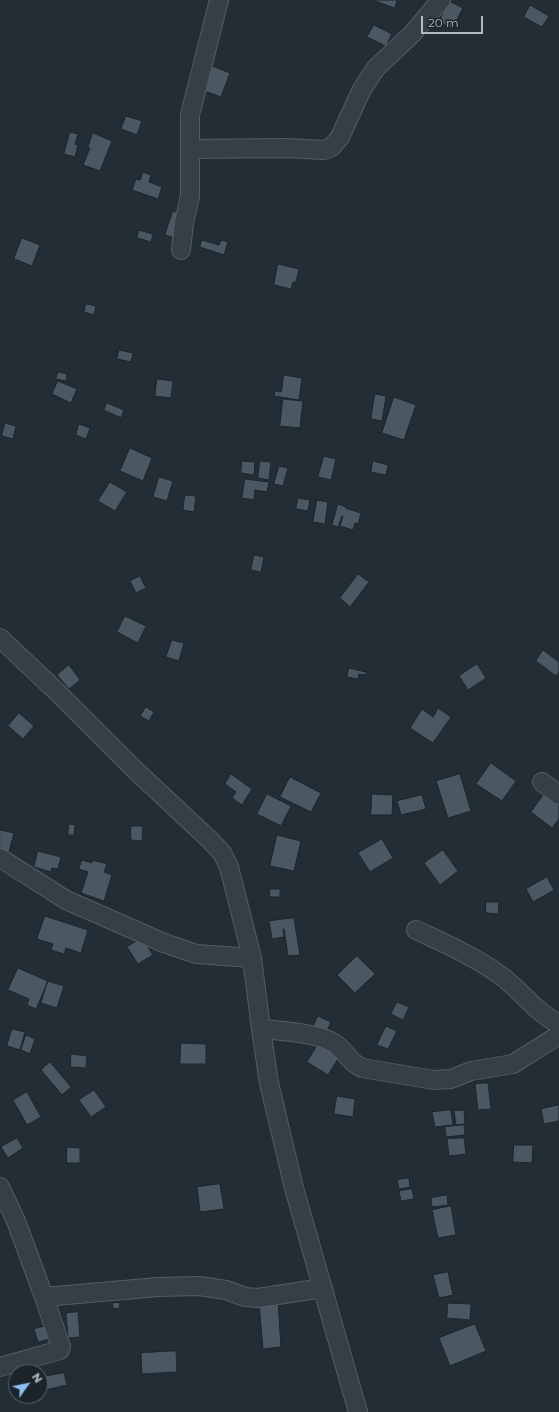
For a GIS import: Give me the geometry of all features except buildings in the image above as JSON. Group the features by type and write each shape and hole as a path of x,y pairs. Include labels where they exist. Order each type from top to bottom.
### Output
{"street":[{"path":"181,250 184,223 190,196 190,115 219,0"},
{"path":"190,149 286,148 324,150 332,148 340,137 362,89 376,68 412,34 441,0"},
{"path":"0,638 54,689 132,768 211,841 222,853 229,867 252,958 269,1083 294,1188 358,1412"},
{"path":"542,782 559,795"},
{"path":"0,858 66,900 164,944 196,954 252,958"},
{"path":"416,930 467,954 500,975 541,1011 559,1024"},
{"path":"261,1029 320,1037 333,1043 357,1066 362,1068 434,1080 451,1079 471,1071 513,1064 559,1035"},
{"path":"0,1187 16,1221 61,1347 60,1350 0,1367"},
{"path":"44,1297 199,1286 226,1290 245,1297 258,1298 323,1288"}]}
